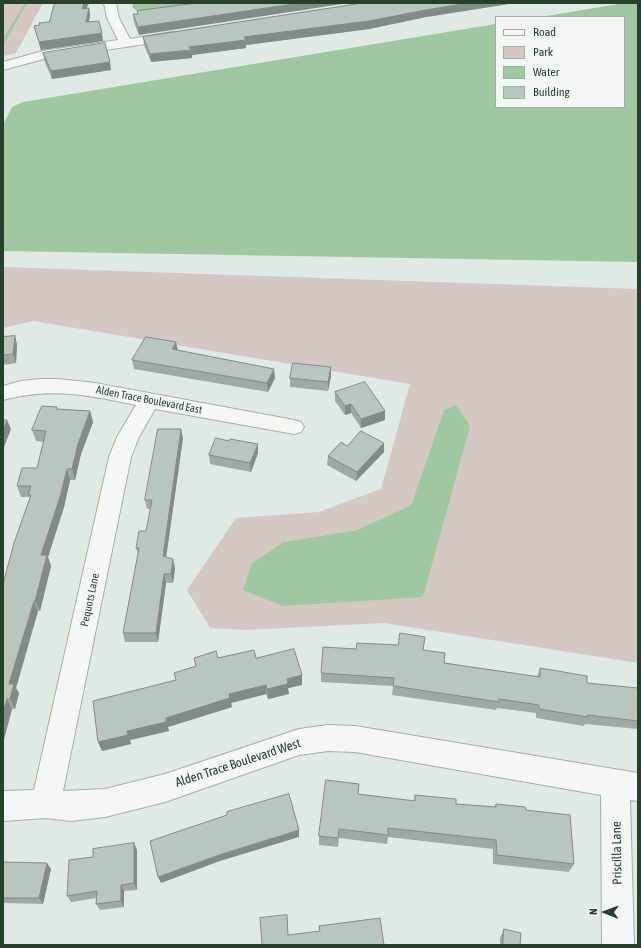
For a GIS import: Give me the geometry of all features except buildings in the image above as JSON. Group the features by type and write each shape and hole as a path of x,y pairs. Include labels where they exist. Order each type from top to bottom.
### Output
{"street":[{"path":"110,3 109,7 112,17 126,43"},
{"path":"3,66 23,60 188,33"},
{"name":"Alden Trace Boulevard East","path":"3,393 28,387 62,386 89,388 149,401 294,427"},
{"name":"Pequots Lane","path":"46,804 120,458 128,437 149,401"},
{"name":"Alden Trace Boulevard West","path":"3,806 46,804 71,806 105,803 165,788 299,742 328,738 355,739 627,786"},
{"name":"Priscilla Lane","path":"618,945 627,786"}],"green space":[{"path":"3,3 43,3 16,53 3,56"},
{"path":"3,267 638,289 638,663 384,623 244,630 210,628 187,590 236,518 319,512 381,489 410,384 33,321 3,328","holes":["444,410 423,597 284,542 357,530 411,505"]}],"water":[{"path":"132,3 193,3 138,11 133,8"},
{"path":"625,3 638,4 638,262 3,251 3,125 12,107 23,102 495,24 495,108 625,108 625,16 546,16"},
{"path":"456,405 470,426 423,597 283,606 243,590 252,563 284,542 357,530 411,505 444,410"}],"waterway":[{"path":"3,42 26,3"}]}
